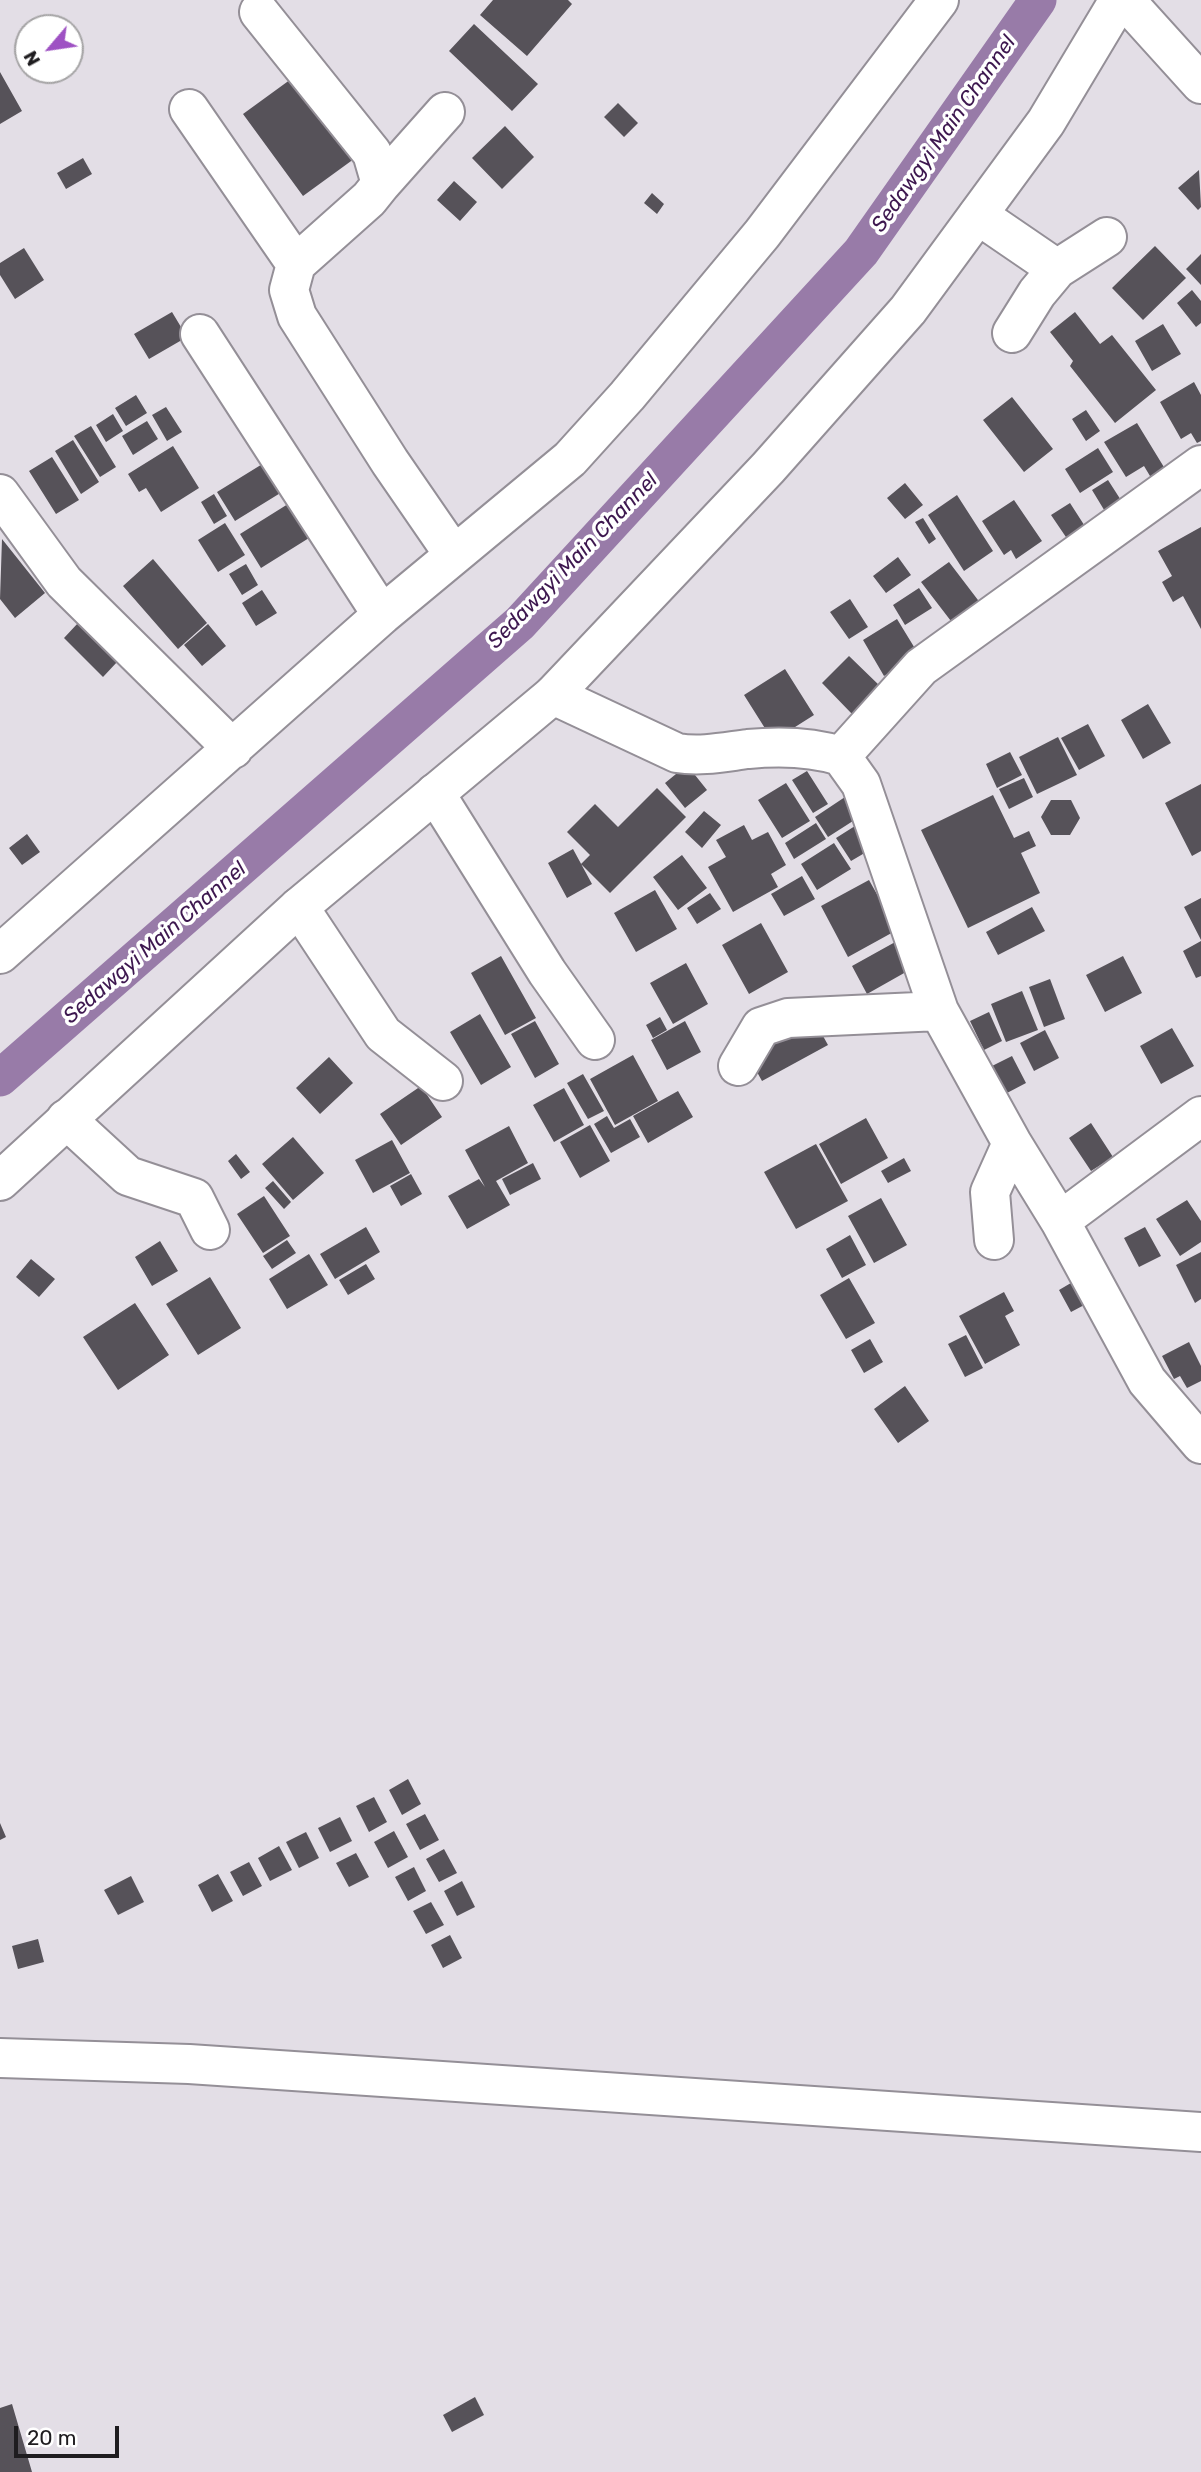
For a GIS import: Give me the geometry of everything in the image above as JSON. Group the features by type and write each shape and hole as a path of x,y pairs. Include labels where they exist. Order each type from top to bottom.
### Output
{"street":[{"path":"0,954 382,615 570,459 627,396 762,234 939,0"},
{"path":"0,1181 299,907 553,695 768,468 908,310 1046,122 1119,0"},
{"path":"1125,0 1201,84"},
{"path":"259,12 372,153 381,184"},
{"path":"189,109 296,264"},
{"path":"445,112 369,199 296,264 289,290 297,316 390,462 454,555"},
{"path":"978,215 1057,269"},
{"path":"1012,333 1037,293 1057,269 1107,237"},
{"path":"200,334 382,615"},
{"path":"841,756 921,667 1201,465"},
{"path":"0,494 64,582 233,749"},
{"path":"553,695 677,753 693,756 752,749 802,748 841,756 861,784 939,1011 1012,1143 1060,1221 1147,1381 1201,1444"},
{"path":"435,793 493,881 547,972 595,1040"},
{"path":"299,907 383,1034 443,1081"},
{"path":"738,1066 761,1027 788,1018 939,1011"},
{"path":"1060,1221 1201,1116"},
{"path":"66,1119 128,1176 194,1198 210,1230"},
{"path":"994,1240 990,1192 1012,1143"},
{"path":"0,2057 189,2064 1201,2132"}],"building":[{"path":"493,0 568,0 572,4 527,56 480,15"},
{"path":"474,24 538,84 512,111 449,51"},
{"path":"0,72 22,111 0,124"},
{"path":"298,74 358,156 303,196 243,114"},
{"path":"618,103 638,123 624,137 604,117"},
{"path":"505,126 534,157 502,189 472,158"},
{"path":"83,158 92,174 66,189 57,173"},
{"path":"1199,170 1201,207 1198,210 1178,188"},
{"path":"454,181 477,202 460,221 437,200"},
{"path":"652,193 664,204 657,214 644,203"},
{"path":"1155,246 1186,278 1143,320 1112,288"},
{"path":"24,248 44,280 15,299 0,275 0,263"},
{"path":"1201,254 1201,285 1186,269"},
{"path":"1192,290 1201,301 1201,323 1196,327 1177,303"},
{"path":"172,312 187,337 149,359 134,334"},
{"path":"1075,312 1100,344 1112,335 1156,390 1115,423 1070,366 1073,361 1050,332"},
{"path":"1163,324 1181,354 1152,371 1135,341"},
{"path":"1194,382 1201,395 1201,441 1197,443 1191,433 1181,439 1160,402"},
{"path":"136,395 147,413 126,426 115,408"},
{"path":"1012,397 1053,449 1024,472 983,420"},
{"path":"166,407 182,432 167,441 152,415"},
{"path":"1086,410 1100,431 1086,441 1072,419"},
{"path":"113,414 123,431 106,442 96,425"},
{"path":"147,421 158,439 133,455 122,436"},
{"path":"1137,423 1170,477 1156,486 1144,466 1126,477 1104,442"},
{"path":"91,426 116,467 100,477 74,436"},
{"path":"73,440 99,482 81,494 55,451"},
{"path":"173,446 199,488 161,512 146,488 139,492 128,474"},
{"path":"1098,448 1113,472 1080,493 1065,469"},
{"path":"52,457 79,500 56,514 29,471"},
{"path":"264,463 282,492 235,521 217,492"},
{"path":"1108,480 1126,508 1109,518 1092,490"},
{"path":"905,483 923,505 905,519 887,498"},
{"path":"214,494 227,516 214,524 201,502"},
{"path":"957,495 993,551 964,571 928,515"},
{"path":"1014,500 1042,541 1016,559 1011,550 1004,555 982,521"},
{"path":"1070,503 1088,531 1070,543 1051,515"},
{"path":"288,504 309,538 261,568 240,534"},
{"path":"923,518 936,539 929,544 915,522"},
{"path":"225,523 245,555 218,572 198,540"},
{"path":"1201,527 1201,629 1183,596 1173,602 1162,582 1172,576 1158,551"},
{"path":"2,539 45,593 15,618 0,599"},
{"path":"898,557 911,575 886,593 873,576"},
{"path":"153,559 207,623 178,649 123,586"},
{"path":"949,562 981,604 954,625 921,582"},
{"path":"246,564 258,585 242,595 229,574"},
{"path":"919,588 932,608 905,625 893,605"},
{"path":"262,590 277,613 256,626 242,603"},
{"path":"850,599 868,627 849,639 830,612"},
{"path":"897,619 919,655 884,676 863,640"},
{"path":"78,623 118,661 103,677 64,638"},
{"path":"208,624 226,646 202,666 184,645"},
{"path":"849,656 881,687 853,715 822,683"},
{"path":"785,669 814,715 773,741 744,695"},
{"path":"1148,704 1171,743 1143,759 1121,720"},
{"path":"1088,724 1105,756 1079,770 1061,738"},
{"path":"1058,737 1077,775 1037,794 1019,757"},
{"path":"1010,752 1022,775 997,788 986,764"},
{"path":"687,765 707,790 685,808 665,783"},
{"path":"807,771 828,804 813,813 792,780"},
{"path":"1024,778 1033,797 1009,809 999,789"},
{"path":"786,783 810,821 782,838 758,800"},
{"path":"1201,784 1201,851 1192,856 1165,803"},
{"path":"657,788 686,817 610,893 581,864 590,855 567,832 595,804 618,827"},
{"path":"854,791 867,812 828,837 815,817"},
{"path":"993,795 1014,838 1029,831 1036,846 1021,853 1040,893 968,928 921,830"},
{"path":"1051,800 1071,800 1080,818 1070,835 1051,835 1041,817"},
{"path":"704,811 721,825 702,848 685,832"},
{"path":"866,819 871,828 858,836 868,851 851,861 836,838"},
{"path":"816,823 826,839 794,859 785,843"},
{"path":"744,825 752,840 768,832 786,865 771,874 778,887 733,912 708,867 726,857 716,840"},
{"path":"27,834 40,852 22,865 9,848"},
{"path":"834,843 851,869 817,890 801,864"},
{"path":"573,849 592,884 567,898 548,863"},
{"path":"682,855 707,888 678,910 653,877"},
{"path":"802,876 815,899 784,916 771,894"},
{"path":"869,880 897,930 848,957 821,906"},
{"path":"655,890 677,929 636,952 614,913"},
{"path":"710,893 721,909 697,924 687,908"},
{"path":"1201,898 1201,940 1184,907"},
{"path":"1032,907 1045,931 998,955 986,932"},
{"path":"761,923 788,972 749,994 722,945"},
{"path":"897,941 913,968 867,994 852,966"},
{"path":"1201,941 1201,976 1196,978 1183,951"},
{"path":"501,956 536,1018 505,1035 471,973"},
{"path":"1123,956 1142,993 1105,1012 1086,975"},
{"path":"686,963 708,1004 673,1024 650,983"},
{"path":"1050,979 1065,1019 1044,1027 1029,987"},
{"path":"1022,991 1038,1030 1006,1042 991,1004"},
{"path":"989,1012 1002,1041 984,1050 970,1021"},
{"path":"480,1014 511,1067 481,1085 450,1032"},
{"path":"660,1017 667,1030 653,1038 646,1025"},
{"path":"813,1018 828,1045 762,1081 747,1054"},
{"path":"535,1021 559,1064 535,1078 511,1034"},
{"path":"685,1021 701,1052 667,1070 651,1040"},
{"path":"1172,1028 1194,1066 1161,1084 1140,1046"},
{"path":"1045,1030 1059,1058 1034,1071 1020,1043"},
{"path":"633,1055 658,1101 615,1125 590,1079"},
{"path":"1012,1056 1026,1083 1007,1093 992,1066"},
{"path":"329,1057 353,1083 320,1114 296,1088"},
{"path":"583,1074 604,1111 588,1119 567,1083"},
{"path":"421,1086 442,1117 401,1145 380,1114"},
{"path":"564,1088 584,1125 554,1142 533,1105"},
{"path":"678,1091 693,1117 648,1143 633,1116"},
{"path":"607,1116 614,1128 630,1119 640,1137 611,1153 594,1124"},
{"path":"866,1118 888,1158 841,1184 819,1144"},
{"path":"1091,1123 1113,1157 1091,1171 1069,1138"},
{"path":"590,1125 610,1161 580,1178 560,1142"},
{"path":"509,1126 528,1163 496,1181 510,1205 467,1229 448,1196 479,1179 485,1187 465,1150"},
{"path":"293,1137 324,1173 293,1200 262,1164"},
{"path":"392,1140 410,1173 373,1193 355,1160"},
{"path":"816,1144 848,1201 796,1229 764,1172"},
{"path":"236,1154 250,1172 241,1179 228,1161"},
{"path":"904,1158 911,1171 888,1183 881,1171"},
{"path":"533,1163 541,1179 510,1195 502,1179"},
{"path":"411,1174 422,1194 401,1206 390,1186"},
{"path":"273,1181 291,1202 284,1209 265,1188"},
{"path":"264,1196 290,1236 263,1253 237,1214"},
{"path":"881,1198 907,1245 874,1263 848,1216"},
{"path":"1187,1200 1201,1221 1201,1242 1180,1256 1156,1219"},
{"path":"366,1227 380,1252 335,1279 320,1254"},
{"path":"1145,1227 1161,1256 1139,1267 1124,1238"},
{"path":"850,1235 866,1265 842,1278 826,1249"},
{"path":"287,1240 296,1253 272,1269 263,1256"},
{"path":"160,1241 178,1271 152,1286 135,1257"},
{"path":"1201,1252 1201,1299 1195,1303 1176,1265"},
{"path":"309,1254 328,1285 287,1309 269,1279"},
{"path":"31,1259 55,1279 39,1297 16,1277"},
{"path":"366,1264 375,1279 348,1295 339,1280"},
{"path":"210,1277 241,1328 198,1355 166,1304"},
{"path":"849,1278 875,1323 846,1339 820,1295"},
{"path":"1076,1280 1088,1303 1071,1312 1059,1290"},
{"path":"1004,1292 1014,1311 1005,1316 1020,1345 985,1364 959,1316"},
{"path":"135,1303 169,1355 118,1390 83,1337"},
{"path":"966,1335 983,1368 965,1377 948,1344"},
{"path":"870,1339 883,1362 864,1373 851,1350"},
{"path":"1189,1342 1201,1366 1201,1381 1187,1388 1180,1376 1174,1379 1162,1356"},
{"path":"905,1386 929,1421 898,1443 874,1409"},
{"path":"408,1779 421,1804 402,1815 389,1790"},
{"path":"374,1797 387,1822 369,1832 356,1806"},
{"path":"425,1814 439,1840 420,1850 406,1824"},
{"path":"340,1817 352,1841 330,1852 318,1828"},
{"path":"0,1823 6,1837 0,1840"},
{"path":"394,1831 408,1857 388,1868 374,1842"},
{"path":"306,1832 319,1858 299,1868 286,1842"},
{"path":"279,1846 292,1870 270,1881 258,1858"},
{"path":"444,1849 457,1873 439,1882 426,1859"},
{"path":"356,1853 369,1877 349,1887 336,1863"},
{"path":"249,1862 262,1886 243,1896 230,1872"},
{"path":"414,1867 426,1891 408,1901 395,1877"},
{"path":"218,1874 233,1901 212,1912 198,1885"},
{"path":"131,1876 144,1902 118,1915 104,1890"},
{"path":"462,1881 475,1907 457,1916 444,1891"},
{"path":"431,1902 444,1925 426,1934 413,1911"},
{"path":"450,1935 462,1958 443,1968 431,1945"},
{"path":"38,1939 44,1962 18,1969 12,1946"},
{"path":"475,2397 484,2415 452,2432 443,2415"},
{"path":"12,2404 32,2472 0,2472 0,2408"}],"waterway":[{"name":"Sedawgyi Main Channel","path":"0,1078 520,623 861,252 1038,0"}]}
